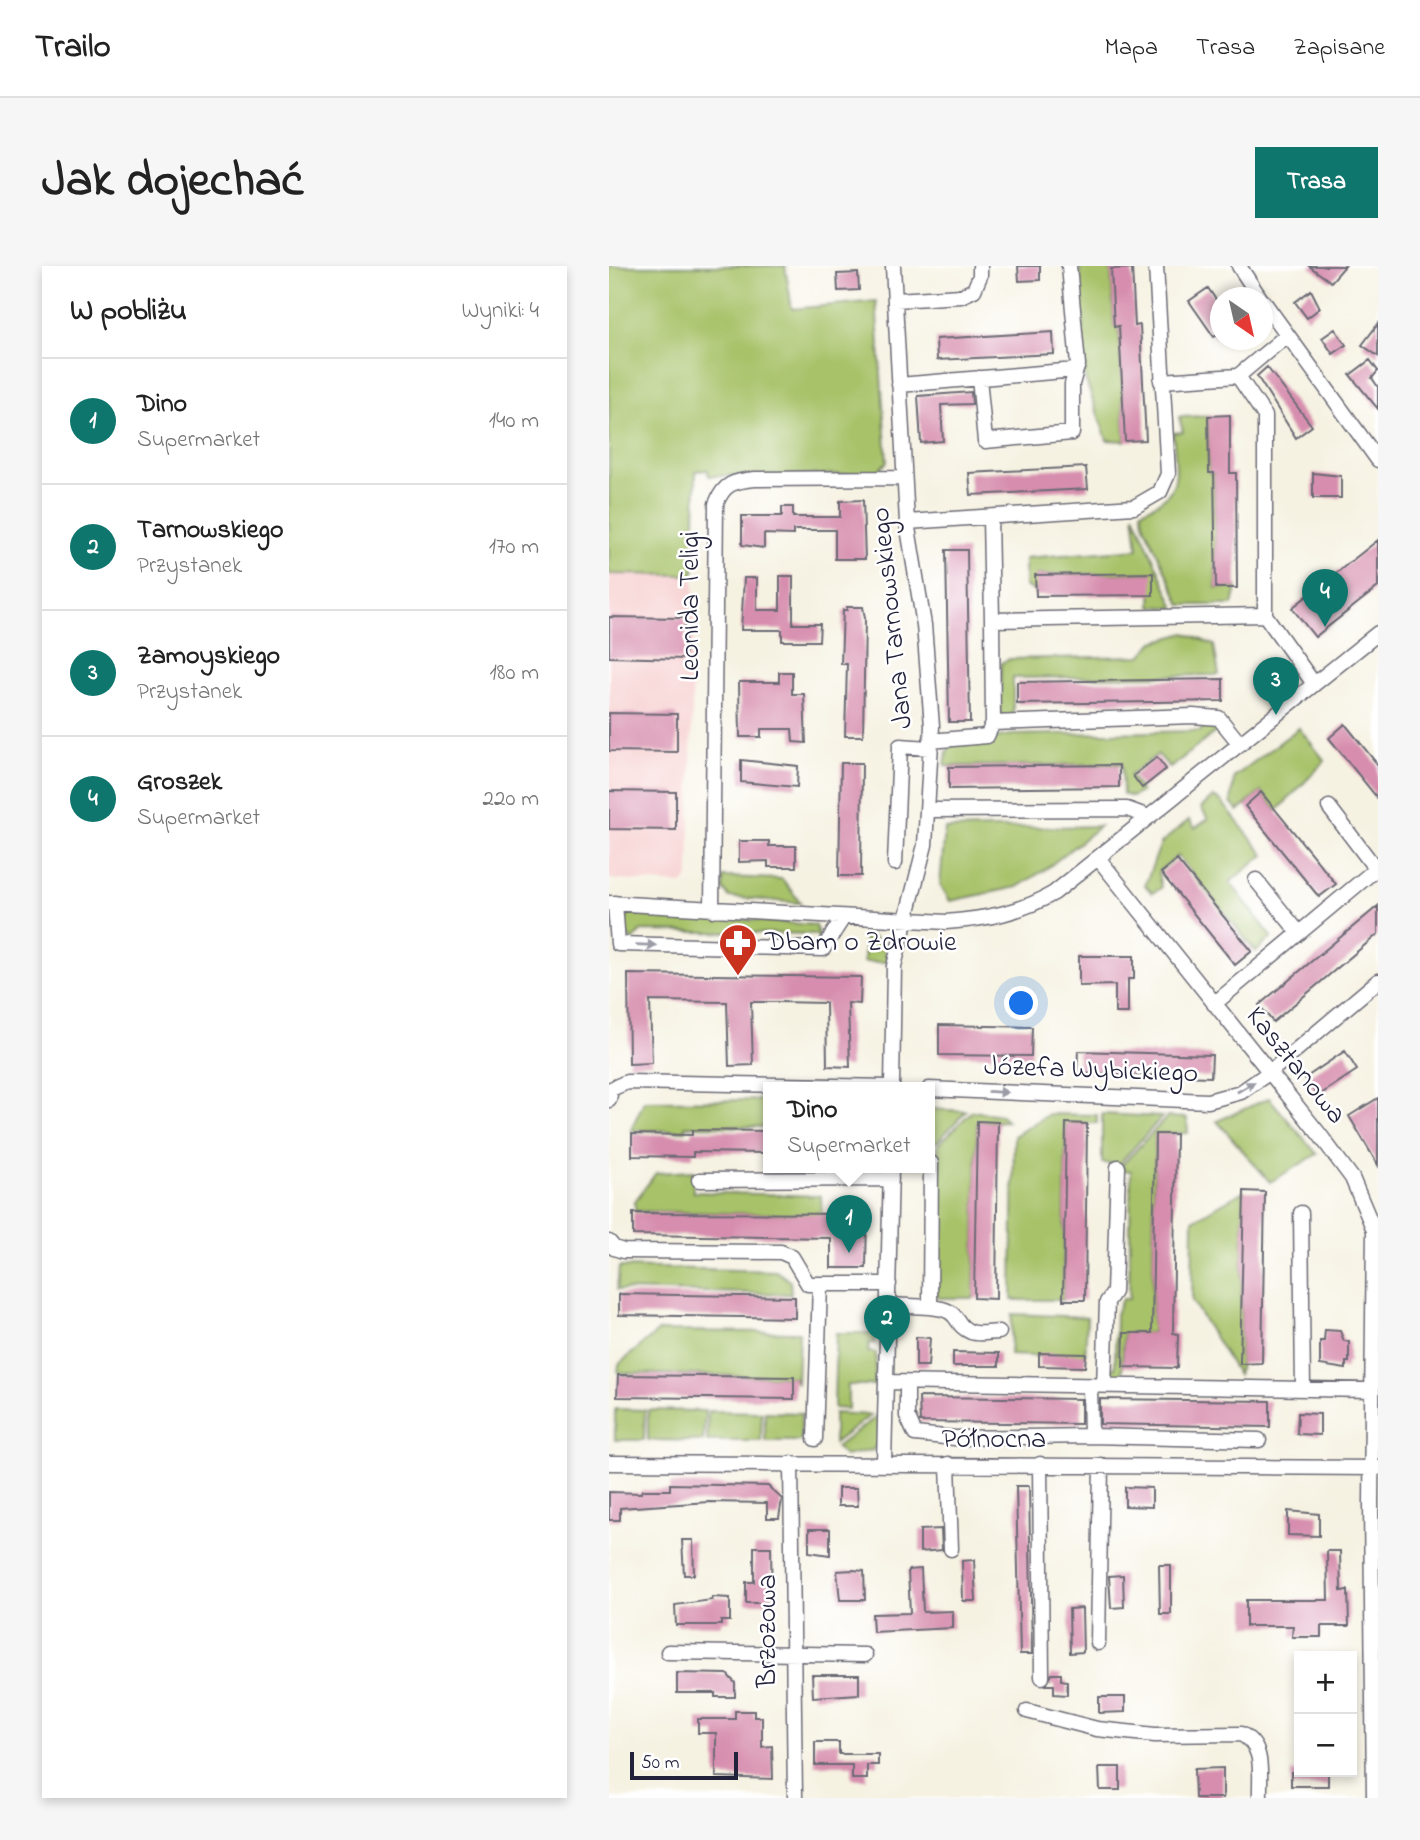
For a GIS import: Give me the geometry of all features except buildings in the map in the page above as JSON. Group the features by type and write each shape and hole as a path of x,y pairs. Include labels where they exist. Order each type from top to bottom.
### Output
{"street":[{"name":"Jana Tarnowskiego","path":"890,1082 894,966 922,857 929,810 930,744 924,625 907,522 893,266"},
{"path":"896,300 961,296 974,290 980,276 980,266"},
{"path":"979,378 985,441 1072,433 1072,384 1078,365 1069,266"},
{"path":"907,522 1134,507 1160,492 1168,474 1156,266"},
{"path":"1239,266 1253,287"},
{"path":"1273,317 1378,460"},
{"path":"1161,381 1238,376 1286,336"},
{"path":"899,385 1076,370"},
{"path":"1238,376 1265,416 1265,615 1314,684"},
{"name":"Leonida Teligi","path":"712,910 716,503 721,490 732,482 755,479 904,478"},
{"path":"895,863 900,746 987,736 993,723 990,517"},
{"path":"992,620 1265,615"},
{"path":"843,918 823,949 618,944 612,903 712,910 843,918 904,922 981,919 1033,905 1098,858 1378,633"},
{"path":"993,723 1193,716 1219,718 1240,744"},
{"path":"1214,1004 1376,869 1329,807"},
{"path":"929,810 1127,809 1149,817"},
{"name":"Kasztanowa","path":"1098,858 1352,1178 1374,1230 1374,1798"},
{"path":"1256,880 1299,933"},
{"name":"Józefa Wybickiego","path":"935,1089 1208,1101 1241,1091 1270,1072 1378,981"},
{"path":"609,1100 611,1089 627,1082 763,1085"},
{"path":"1091,1436 1107,1302 1114,1292 1118,1167"},
{"path":"699,1180 891,1173 884,1464"},
{"path":"930,1307 931,1173"},
{"path":"1301,1213 1303,1389"},
{"path":"609,1242 614,1248 623,1251 781,1252 792,1257 808,1283 889,1284"},
{"path":"815,1439 820,1284"},
{"path":"888,1305 948,1309 958,1316 962,1326 972,1333 999,1332"},
{"path":"886,1382 1372,1390"},
{"path":"907,1382 907,1416 915,1434 955,1438 1091,1436 1259,1440"},
{"name":"Północna","path":"609,1463 1375,1468"},
{"name":"Brzozowa","path":"791,1464 795,1798"},
{"path":"948,1464 951,1549"},
{"path":"1041,1464 1042,1676"},
{"path":"1098,1643 1101,1465"},
{"path":"669,1652 865,1655"},
{"path":"1027,1711 1097,1729 1155,1735 1241,1734 1252,1740 1259,1751 1260,1798"}],"shaded area":[{"path":"696,471 689,877 682,884 609,879 609,480"}],"green space":[{"path":"609,266 785,266 792,309 876,301 887,462 874,474 709,476 708,470 696,471 694,575 609,574"},
{"path":"1080,266 1111,269 1114,326 1119,326 1125,441 1107,440 1085,378"},
{"path":"1208,416 1209,473 1214,473 1216,588 1237,588 1233,605 1181,605 1144,525 1141,511 1165,497 1175,481 1173,433 1183,432 1179,417"},
{"path":"1134,514 1175,608 1151,606 1152,573 1036,575 1036,592 1025,586 1025,558 1138,549"},
{"path":"1185,633 1214,645 1219,675 1013,678 1013,716 1008,718 1000,713 1001,663 1010,659 1141,656 1154,642"},
{"path":"1203,724 1213,725 1218,730 1170,768 1158,754 1130,775 1141,792 1132,797 1123,794 1122,764 945,766 947,751 953,745 1011,735 1201,731"},
{"path":"1299,728 1325,761 1277,811 1261,792 1238,811 1231,803 1234,777"},
{"path":"1213,797 1221,801 1264,855 1230,882 1272,937 1256,952 1178,856 1158,872 1161,888 1152,893 1145,885 1161,843 1189,820 1195,828 1208,819 1201,808"},
{"path":"1100,826 1046,869 1017,887 950,901 940,884 945,829"},
{"path":"723,877 782,879 801,903 729,897 723,889"},
{"path":"631,911 815,925 821,941 815,934 641,931 633,940 622,931 622,923"},
{"path":"865,931 882,944 889,962 864,962"},
{"path":"1269,1098 1317,1154 1270,1182 1217,1121"},
{"path":"763,1100 763,1127 685,1126 685,1131 631,1130 644,1101"},
{"path":"935,1109 966,1111 937,1142"},
{"path":"972,1111 1001,1115 1007,1121 977,1122 974,1298 937,1298 938,1145"},
{"path":"1049,1114 1097,1115 1097,1123 1066,1124 1063,1300 1012,1300 1014,1136"},
{"path":"1102,1114 1162,1117 1119,1164 1102,1163"},
{"path":"1167,1117 1187,1118 1188,1133 1155,1134 1152,1333 1124,1333 1122,1374 1110,1374 1110,1369 1115,1368 1116,1314 1122,1299 1129,1299 1131,1171 1120,1170"},
{"path":"693,1171 693,1192 821,1196 822,1215 635,1211 635,1201 656,1173"},
{"path":"1244,1191 1238,1375 1192,1301 1193,1220"},
{"path":"619,1267 776,1271 790,1281 791,1294 617,1290"},
{"path":"1012,1314 1087,1317 1085,1358 1010,1355"},
{"path":"659,1331 799,1332 797,1384 795,1377 618,1373 619,1364"},
{"path":"836,1333 875,1333 875,1343 869,1343 868,1352 876,1353 875,1385 848,1385 848,1409 834,1408"},
{"path":"615,1409 645,1410 644,1440 615,1440"},
{"path":"648,1410 705,1411 703,1441 648,1440"},
{"path":"708,1411 762,1412 761,1441 707,1441"},
{"path":"765,1412 801,1413 801,1441 765,1441"},
{"path":"834,1413 871,1415 834,1443"},
{"path":"879,1415 879,1441 873,1450 845,1456 836,1447"}],"place":[{"name":"Groszek","path":"1325,627"},
{"name":"Zamoyskiego","path":"1276,715"},
{"name":"Dbam o Zdrowie","path":"738,977"},
{"name":"Dino","path":"849,1253"},
{"name":"Tarnowskiego","path":"887,1353"}]}
